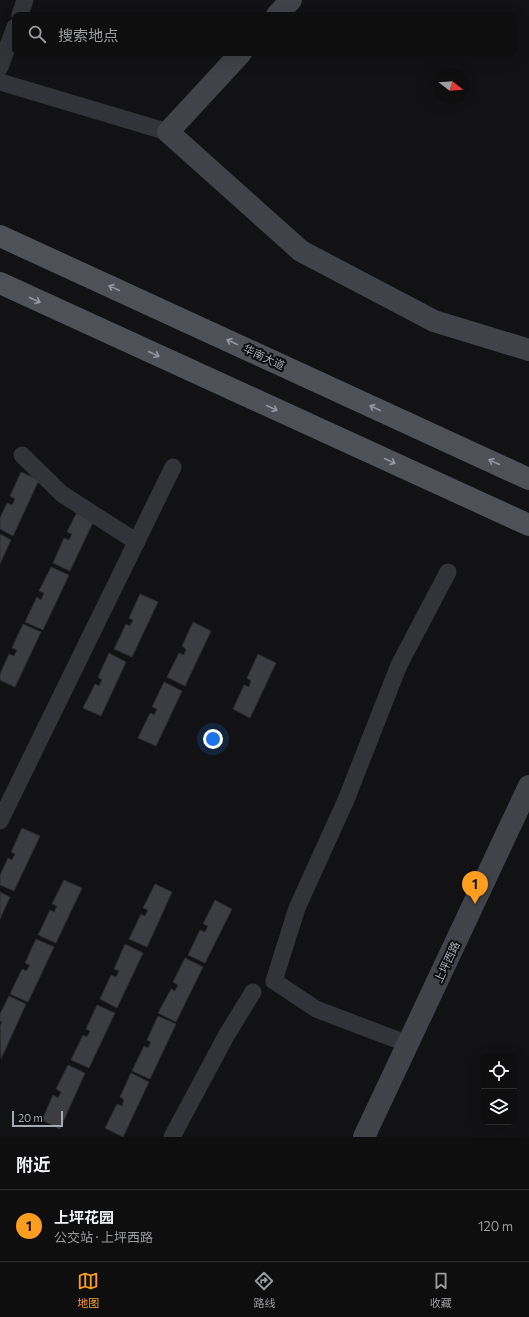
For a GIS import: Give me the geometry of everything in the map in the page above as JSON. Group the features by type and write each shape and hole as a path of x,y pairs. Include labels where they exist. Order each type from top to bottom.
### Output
{"main road":[{"name":"华南大道","path":"0,236 529,479"},
{"path":"0,284 529,525"}],"street":[{"path":"21,12 25,0"},
{"path":"280,12 291,0"},
{"path":"0,67 12,35"},
{"path":"168,132 238,56"},
{"path":"0,82 168,132 301,251 434,321 529,350"},
{"path":"22,455 62,494 137,542"},
{"path":"0,821 173,468"},
{"path":"408,1044 316,1009 274,981 297,908 346,800 399,665 448,572"},
{"name":"上坪西路","path":"364,1137 529,786"},
{"name":"上坪西路","path":"374,1137 529,809"},
{"path":"172,1137 226,1036 253,992"}],"building":[{"path":"21,472 39,480 13,536 0,529 0,518 7,503 12,505 15,499 10,496"},
{"path":"79,508 96,516 70,571 53,563 64,538 69,540 72,534 67,532"},
{"path":"0,534 11,540 0,564"},
{"path":"51,567 69,575 43,630 25,622 37,597 41,600 44,593 39,591"},
{"path":"140,594 158,602 132,657 114,649 126,624 130,626 133,620 129,618"},
{"path":"193,622 211,631 185,686 167,677 179,653 184,655 186,649 182,646"},
{"path":"23,624 41,632 15,687 0,680 0,674 9,654 14,656 17,650 12,648"},
{"path":"109,653 126,662 101,716 83,708 95,684 99,686 102,680 98,677"},
{"path":"258,654 276,663 250,718 233,709 244,685 249,687 251,681 247,678"},
{"path":"164,682 182,691 156,746 138,738 150,713 154,715 157,709 152,707"},
{"path":"22,828 40,836 14,891 0,885 0,875 8,858 12,860 15,854 11,852"},
{"path":"64,880 82,888 56,943 38,935 50,910 54,912 57,906 52,904"},
{"path":"155,884 172,892 147,947 129,939 141,914 145,916 148,910 143,908"},
{"path":"0,892 10,897 0,919"},
{"path":"215,900 232,909 205,963 188,955 200,930 205,932 208,926 203,924"},
{"path":"36,939 54,947 28,1002 10,994 22,969 26,971 30,965 25,963"},
{"path":"125,944 143,953 117,1008 100,999 111,975 116,977 119,971 114,969"},
{"path":"185,958 203,967 176,1022 158,1013 171,989 175,991 178,985 173,982"},
{"path":"9,996 26,1004 1,1059 0,1026 2,1022 0,1021 0,1014"},
{"path":"97,1005 115,1013 89,1068 71,1060 83,1035 87,1037 90,1031 86,1029"},
{"path":"158,1016 176,1024 150,1079 132,1071 144,1046 148,1048 151,1042 147,1040"},
{"path":"68,1065 85,1073 60,1129 42,1120 53,1095 58,1098 61,1092 56,1089"},
{"path":"131,1073 149,1082 123,1137 105,1128 117,1104 122,1106 124,1100 120,1097"}],"place":[{"name":"上坪花园","path":"475,904"}]}
